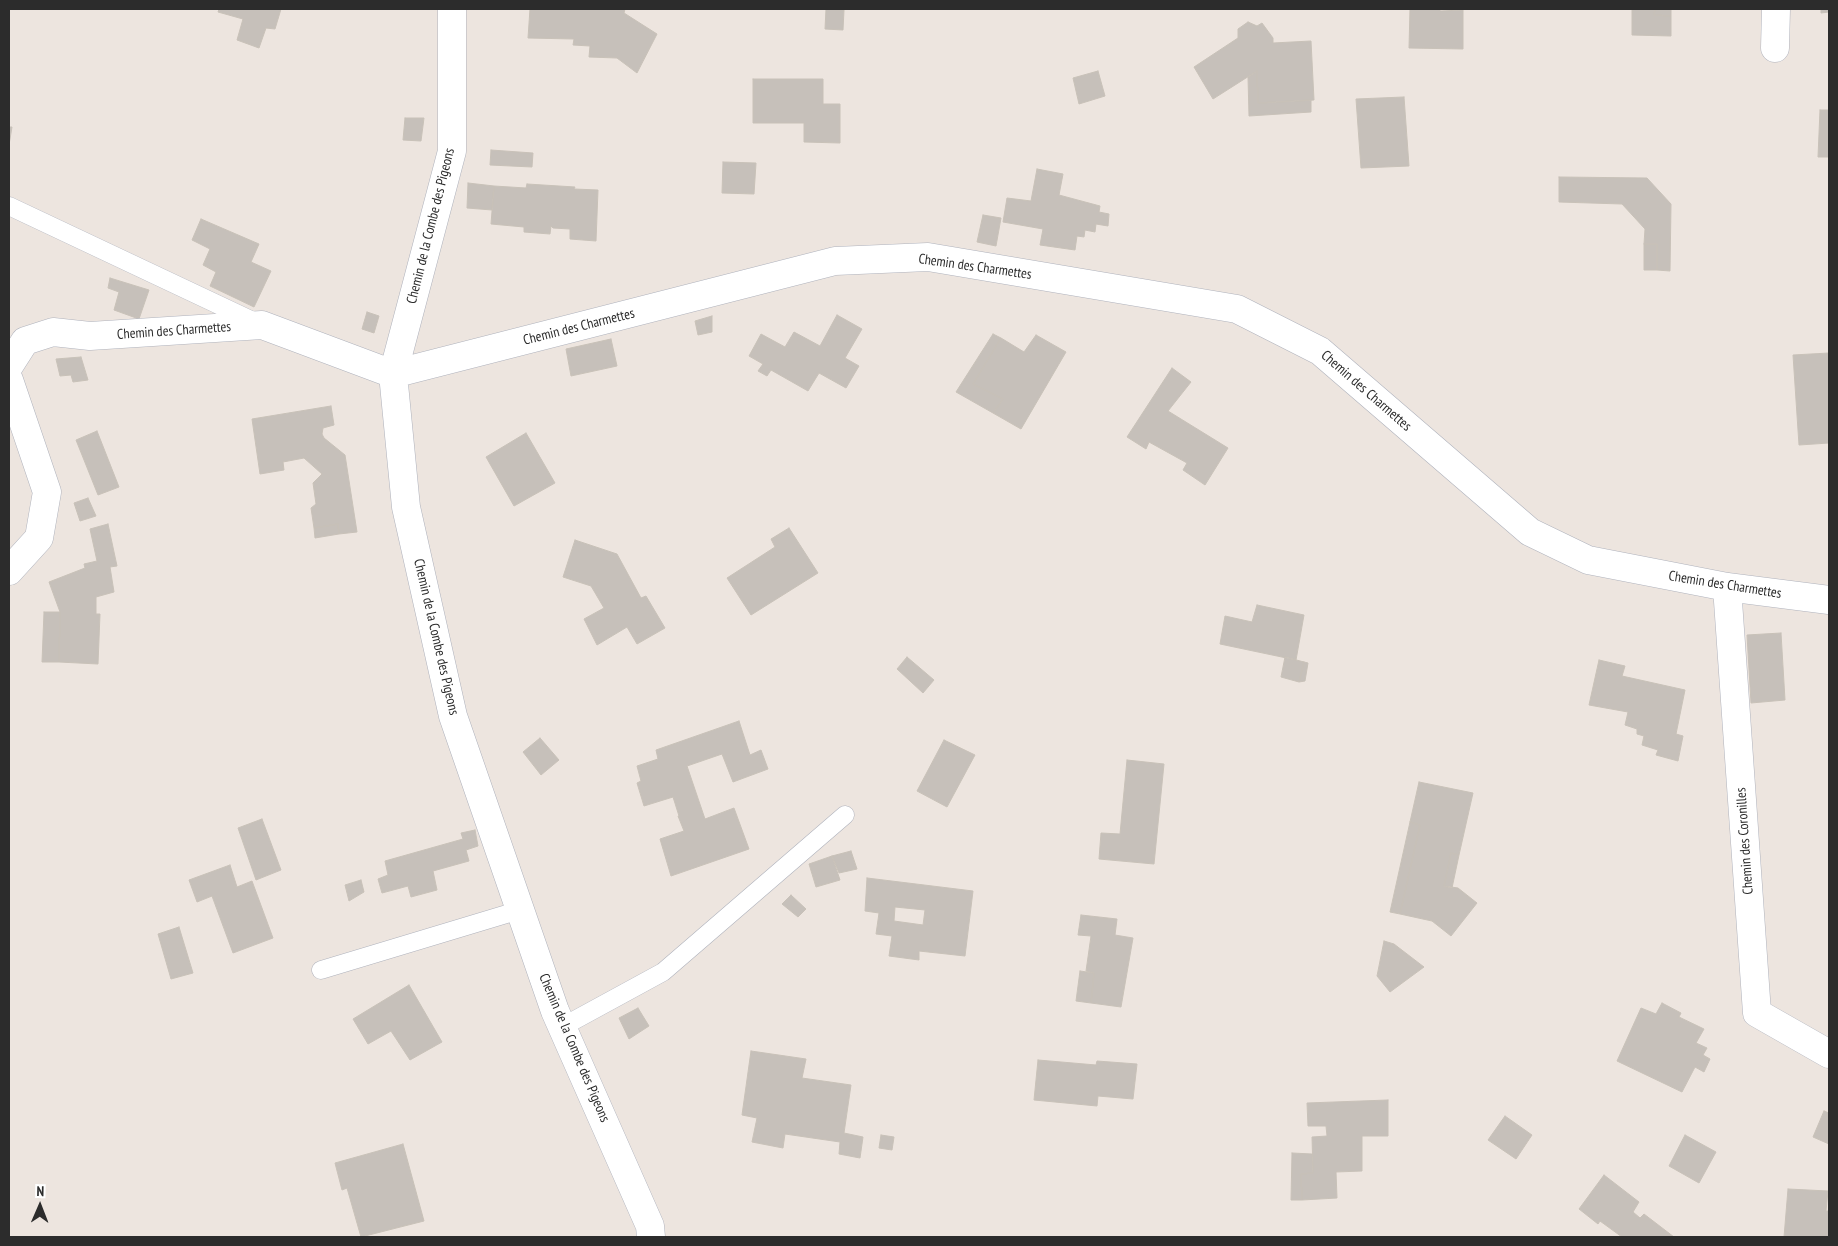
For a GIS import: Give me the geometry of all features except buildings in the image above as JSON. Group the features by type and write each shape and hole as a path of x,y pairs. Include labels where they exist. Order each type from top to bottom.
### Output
{"street":[{"name":"Chemin de la Combe des Pigeons","path":"452,9 452,150 393,374 406,507 453,716 562,1027 650,1226 651,1237"},
{"path":"1775,48 1776,9"},
{"name":"Chemin des Charmettes","path":"9,366 25,342 53,332 90,336 262,325 393,374 835,261 928,257 1237,309 1320,351 1530,532 1588,560 1728,587 1829,600"},
{"path":"9,380 47,492 39,538 9,571"},
{"name":"Chemin des Coronilles","path":"1728,587 1757,1013 1829,1054"}],"lane":[{"path":"9,206 262,325"},
{"path":"562,1027 663,972 845,815"},
{"path":"321,970 520,910"}]}
